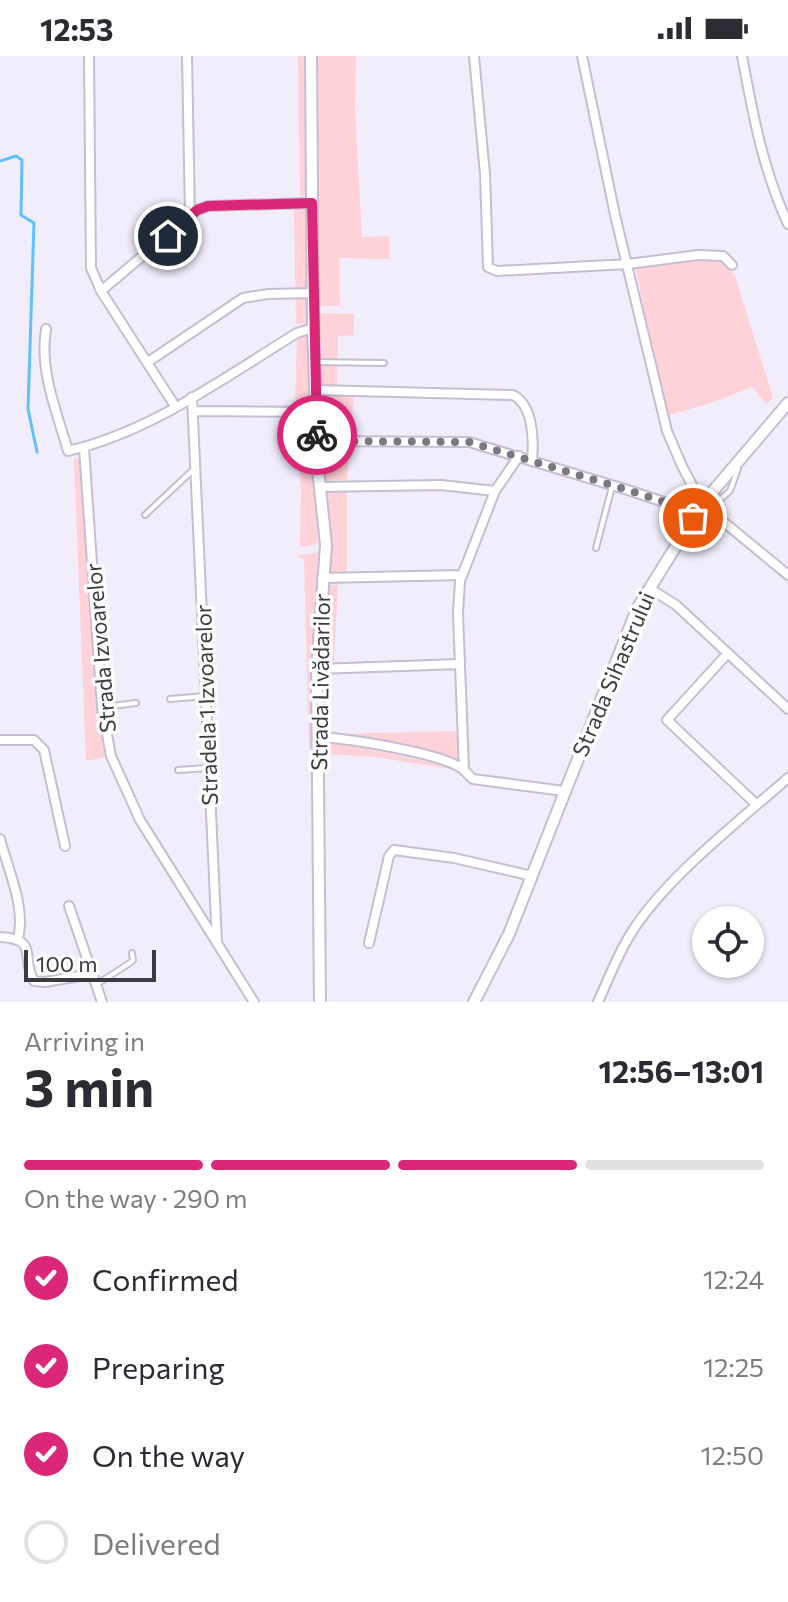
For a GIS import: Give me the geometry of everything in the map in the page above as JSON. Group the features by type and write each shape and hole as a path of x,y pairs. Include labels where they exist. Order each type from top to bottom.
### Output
{"street":[{"path":"89,56 91,268 101,291 175,406"},
{"path":"187,56 190,218"},
{"name":"Strada Livădarilor","path":"311,56 313,328 319,487 326,545 317,669 320,1002"},
{"path":"474,56 485,174 488,267 497,271 628,264 698,255 723,256 732,265"},
{"path":"582,56 610,191 667,431 682,466 705,506 788,575"},
{"path":"742,56 769,182 788,224"},
{"path":"101,291 197,210 208,206 312,203"},
{"path":"148,362 243,298 313,293"},
{"path":"46,329 43,346 46,371 68,451 84,448 135,427 192,397 297,333 313,328"},
{"path":"316,390 513,395 520,398 529,417 532,460"},
{"name":"Stradela 1 Izvoarelor","path":"192,397 217,944"},
{"name":"Strada Sihastrului","path":"474,1002 509,934 632,621 649,588 693,518 788,403"},
{"path":"194,411 316,412"},
{"path":"317,441 469,442 667,503 693,518"},
{"name":"Strada Izvoarelor","path":"84,448 102,707 111,756 140,820 254,1002"},
{"path":"464,770 458,613 462,575 495,491 519,456"},
{"path":"319,487 441,485 495,491"},
{"path":"322,578 462,575"},
{"path":"649,588 676,605 788,709"},
{"path":"728,653 667,720 757,805"},
{"path":"317,669 460,664"},
{"path":"317,737 348,739 428,756 464,770 473,779 564,791"},
{"path":"0,740 34,740 44,750 65,846"},
{"path":"598,1002 631,934 647,913 674,882 788,778"},
{"path":"0,839 19,910 21,929 18,939"},
{"path":"369,943 390,852 394,850 454,858 532,876"},
{"path":"69,906 102,1002"},
{"path":"0,937 18,939 27,949 34,981 91,974"}],"lane":[{"path":"315,362 384,363"},
{"path":"145,515 196,467"},
{"path":"705,506 730,491 738,469"},
{"path":"596,548 612,485"},
{"path":"170,699 205,696"},
{"path":"102,707 136,703"},
{"path":"178,770 208,768"},
{"path":"95,986 130,963 132,953"}],"shaded area":[{"path":"298,56 304,56 307,195 300,196"},
{"path":"318,56 356,56 355,109 362,237 389,236 390,259 339,258 340,306 319,306"},
{"path":"294,209 307,209 309,323 296,324"},
{"path":"724,261 735,276 773,398 766,404 752,387 669,415 636,270 645,263"},
{"path":"319,313 354,314 354,335 338,336 337,387 321,387"},
{"path":"310,334 311,408 295,407 297,336"},
{"path":"320,394 354,395 351,433 321,433"},
{"path":"298,417 311,417 318,544 300,547 301,493"},
{"path":"321,443 350,443 347,480 323,480"},
{"path":"74,458 80,459 82,472 96,706 105,757 86,761"},
{"path":"347,492 347,574 328,573 332,540 325,493"},
{"path":"320,552 312,654 313,742 309,749 304,560 297,556"},
{"path":"327,585 338,585 334,663 325,664"},
{"path":"459,731 459,755 455,763 349,736 326,734"},
{"path":"331,741 456,770 376,757 325,754 324,743"}],"waterway":[{"path":"0,161 16,156 22,160 21,215 34,223 28,409 37,452"}],"way so far":[{"path":"317,435 317,441 469,442 667,503 693,518"}],"route":[{"path":"168,236 197,210 208,206 312,203 317,435"}]}
